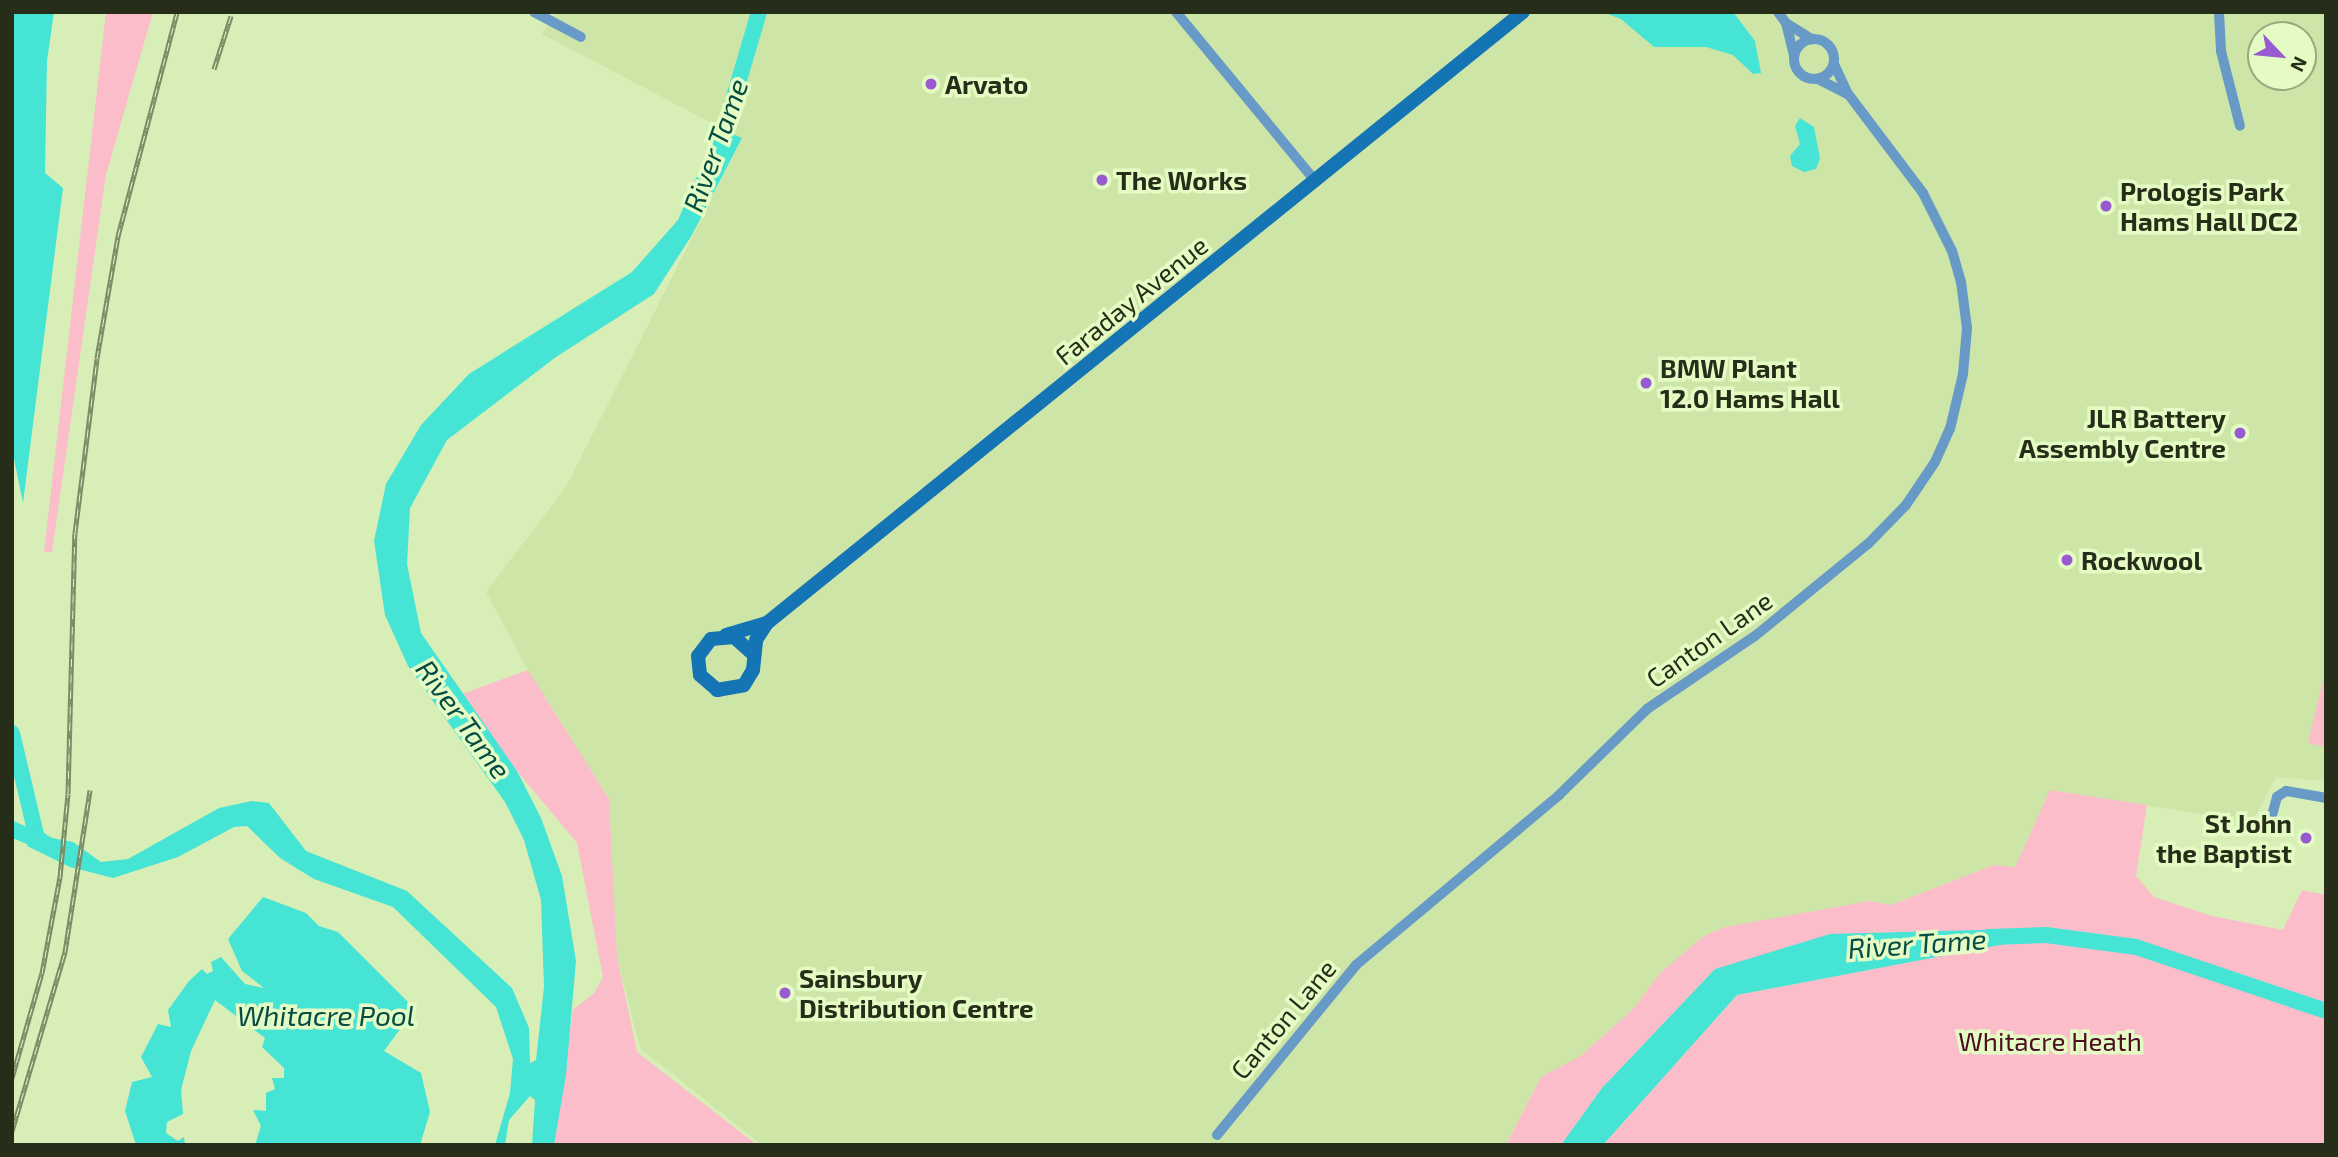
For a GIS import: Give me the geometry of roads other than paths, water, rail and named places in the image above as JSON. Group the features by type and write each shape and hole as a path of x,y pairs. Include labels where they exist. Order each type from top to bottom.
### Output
{"street":[{"path":"534,12 551,16 581,37"},
{"path":"1176,12 1316,183"},
{"name":"Faraday Avenue","path":"726,635 744,634 767,623 1316,183 1523,12"},
{"path":"1778,12 1786,23 1812,39 1828,44 1834,65 1818,79 1800,73 1786,23"},
{"path":"2219,12 2221,51 2240,126"},
{"path":"1794,57 1800,45 1812,39"},
{"name":"Canton Lane","path":"1217,1135 1356,965 1559,795 1647,709 1755,636 1868,544 1922,485 1950,429 1959,400 1967,328 1961,282 1952,251 1923,193 1848,94 1834,65"},
{"name":"Canton Lane","path":"1818,79 1848,94"},
{"name":"Faraday Avenue","path":"752,653 767,623"},
{"path":"726,635 742,640 752,653 753,670 744,685 725,691 710,687 700,676 698,656 711,639 726,635"},
{"path":"2270,823 2277,797 2286,791 2326,798"}],"water":[{"path":"12,12 54,12 47,61 45,173 63,188 23,503 12,449"},
{"path":"1602,12 1733,12 1755,41 1761,73 1753,74 1733,55 1706,47 1654,47 1621,19"},
{"path":"1800,118 1814,127 1820,158 1816,169 1804,172 1792,166 1790,156 1800,144 1795,126"},
{"path":"718,127 742,138 692,235 654,294 556,357 447,440 410,508 407,564 421,633 517,771 541,818 562,876 576,961 566,1075 554,1145 532,1145 535,1100 530,1096 509,1120 505,1145 495,1145 510,1093 513,1059 496,1007 393,907 314,879 280,858 247,826 234,827 178,857 113,878 70,867 27,846 38,829 52,838 73,842 101,862 128,859 219,808 252,801 269,803 306,851 407,891 512,988 529,1028 530,1063 536,1060 544,987 541,900 524,840 505,802 408,666 385,615 374,541 386,484 421,425 469,374 632,272 678,220"},
{"name":"Whitacre Pool","path":"263,897 306,913 319,926 338,932 415,1009 384,1051 421,1073 430,1112 420,1145 255,1145 261,1126 253,1110 266,1111 266,1093 275,1089 272,1078 284,1078 284,1068 262,1047 265,1038 215,1000 191,1051 181,1090 183,1114 167,1122 166,1133 178,1141 184,1137 185,1145 136,1145 125,1111 132,1082 152,1077 141,1057 158,1024 171,1027 168,1010 189,981 202,969 207,974 213,971 211,962 221,957 245,984 264,988 242,971 228,939"},
{"path":"2015,929 2005,944 1737,995 1603,1145 1561,1145 1602,1088 1715,969 1830,934"}],"waterway":[{"name":"River Tame","path":"719,148 759,12"},
{"path":"12,733 37,839"},
{"path":"12,829 51,846"},
{"name":"River Tame","path":"1989,937 2046,935 2136,947 2326,1011"}],"railway":[{"path":"12,1078 42,973 60,877 68,794 75,533 97,358 118,236 177,12"},
{"path":"214,69 231,16"},
{"path":"12,1131 65,952 90,790"}],"place":[{"name":"Arvato","path":"931,84"},
{"name":"The Works","path":"1102,180"},
{"name":"Prologis Park Hams Hall DC2","path":"2106,206"},
{"name":"BMW Plant 12.0 Hams Hall","path":"1646,383"},
{"name":"JLR Battery Assembly Centre","path":"2240,433"},
{"name":"Rockwool","path":"2067,560"},
{"name":"St John the Baptist","path":"2306,838"},
{"name":"Sainsbury Distribution Centre","path":"785,993"}],"park label":[{"name":"Whitacre Heath","path":"2050,1041"}]}
